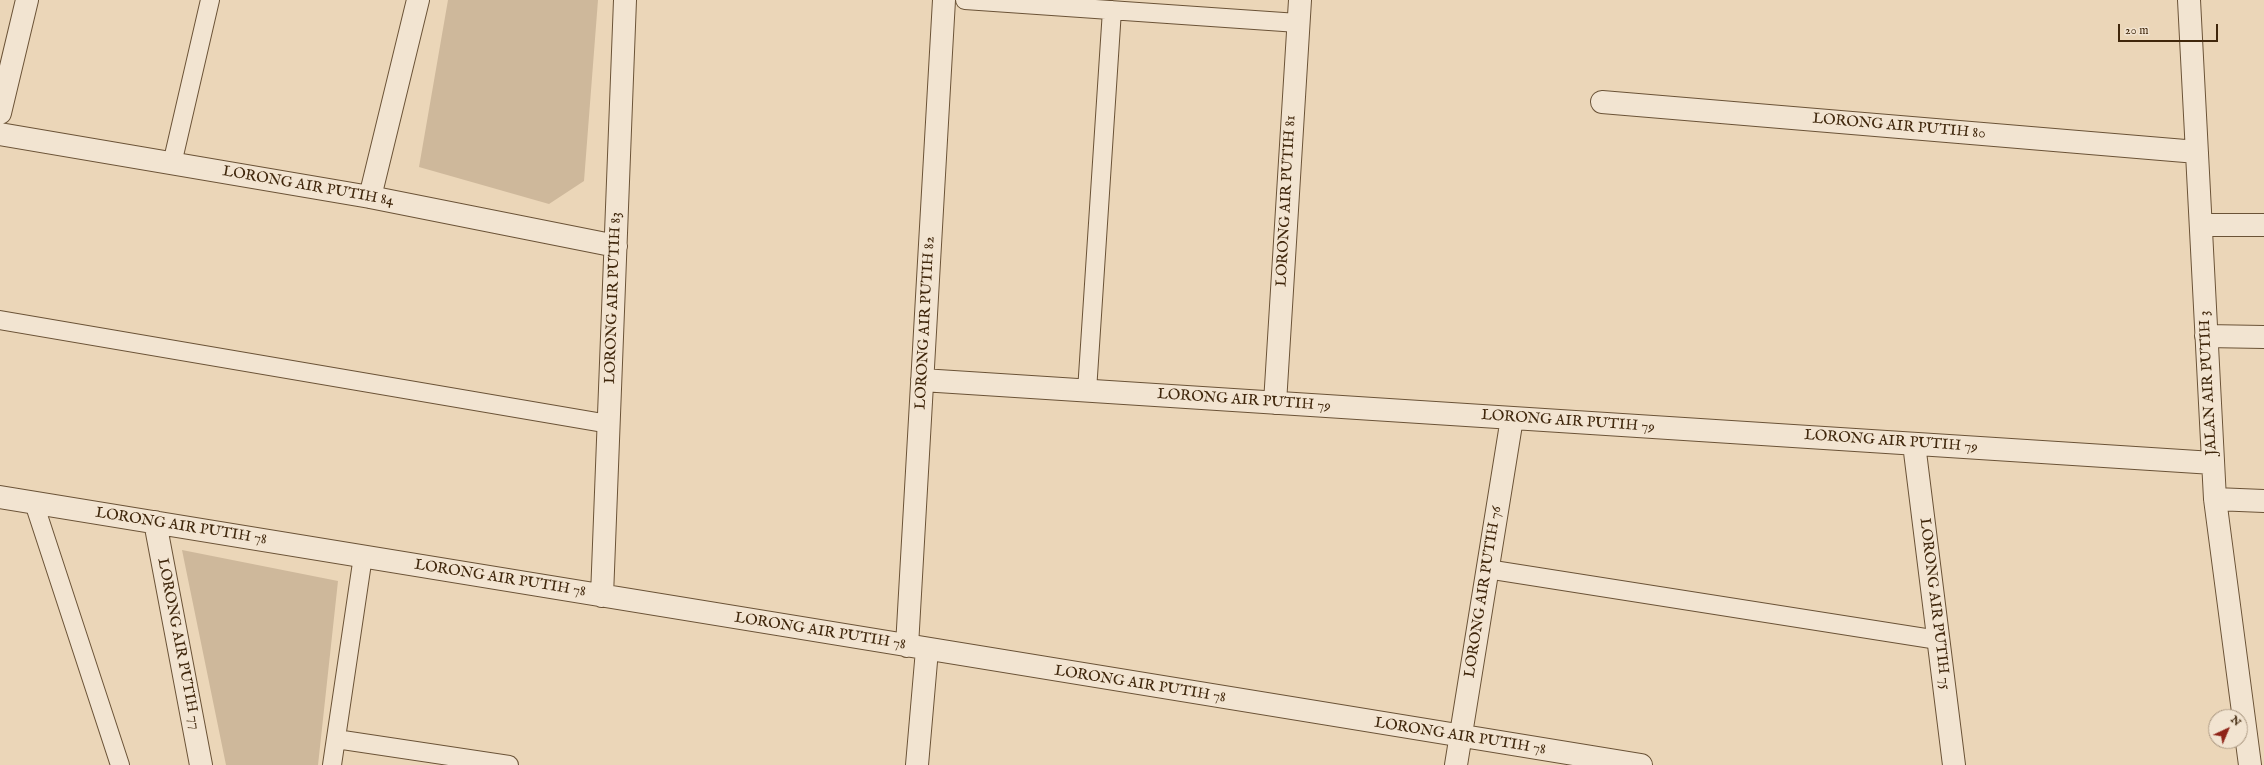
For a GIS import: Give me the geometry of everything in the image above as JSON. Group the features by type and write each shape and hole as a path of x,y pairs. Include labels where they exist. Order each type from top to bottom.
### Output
{"street":[{"path":"0,113 27,0"},
{"path":"370,197 418,0"},
{"name":"LORONG AIR PUTIH 83","path":"602,596 624,0"},
{"name":"LORONG AIR PUTIH 82","path":"917,765 917,648 922,380 944,0"},
{"name":"LORONG AIR PUTIH 81","path":"1275,403 1300,0"},
{"name":"JALAN AIR PUTIH 3","path":"2189,0 2215,499 2250,765"},
{"name":"LORONG AIR PUTIH 80","path":"1602,102 2197,152"},
{"name":"LORONG AIR PUTIH 84","path":"0,134 370,197 616,246"},
{"path":"2201,225 2264,225"},
{"path":"2206,336 2264,337"},
{"name":"LORONG AIR PUTIH 79","path":"922,380 2213,463"},
{"name":"LORONG AIR PUTIH 76","path":"1456,765 1512,418"},
{"name":"LORONG AIR PUTIH 75","path":"1914,444 1954,765"},
{"name":"LORONG AIR PUTIH 78","path":"0,497 1460,737 1641,765"},
{"path":"2215,499 2264,501"},
{"name":"LORONG AIR PUTIH 77","path":"155,522 201,765"}],"lane":[{"path":"172,164 210,0"},
{"path":"965,0 1298,23"},
{"path":"1087,391 1112,10"},
{"path":"0,320 609,424"},
{"path":"34,503 120,765"},
{"path":"332,765 362,556"},
{"path":"1487,569 1938,640"},
{"path":"336,739 509,765"}],"shaded area":[{"path":"448,0 598,0 584,181 549,204 419,167"},
{"path":"182,550 338,581 318,765 226,765"}]}
